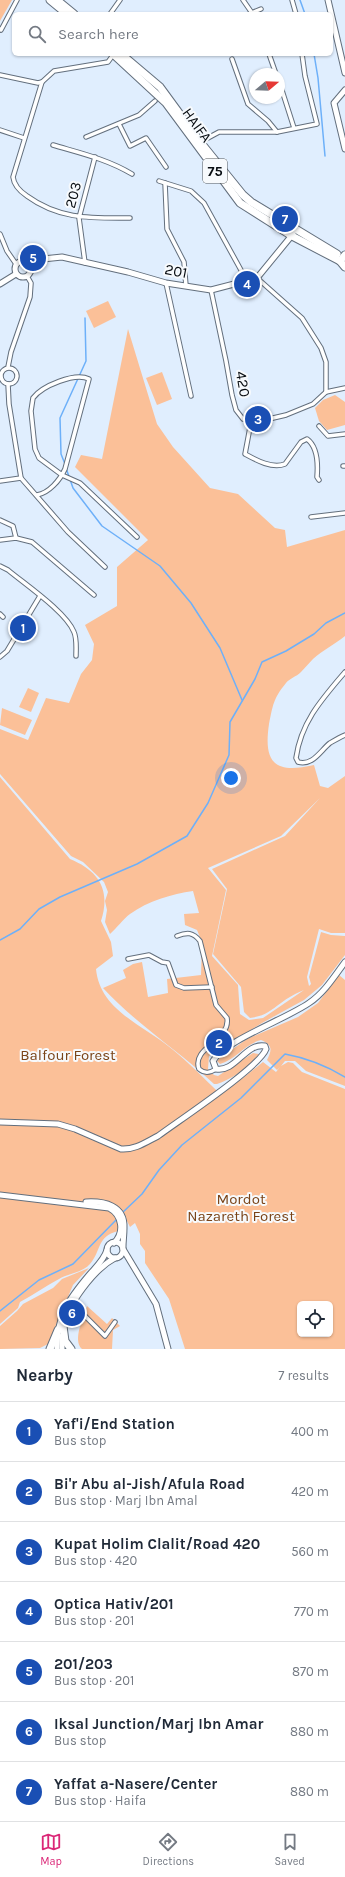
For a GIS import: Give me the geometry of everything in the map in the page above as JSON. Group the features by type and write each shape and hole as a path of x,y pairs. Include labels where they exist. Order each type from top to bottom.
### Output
{"highway":[{"path":"50,0 65,12"},
{"path":"57,0 72,12"},
{"name":"HAIFA","path":"115,56 166,103 240,203 294,233 342,257"},
{"name":"HAIFA","path":"123,56 160,87 206,149 243,195 294,233"},
{"name":"75","path":"342,257 345,267"},
{"path":"50,1349 61,1328"},
{"path":"61,1328 65,1341 71,1349"}],"street":[{"path":"0,31 17,0"},
{"path":"111,12 120,0"},
{"path":"244,0 250,12"},
{"path":"292,0 295,12"},
{"path":"328,0 331,12"},
{"path":"254,12 261,9"},
{"path":"333,21 345,73"},
{"path":"112,56 108,62 54,71 42,82 13,177 15,185 39,205 80,218 130,218"},
{"path":"270,56 274,68"},
{"path":"206,139 219,132 277,132 317,124 305,76 302,56"},
{"path":"232,60 248,104 268,121 277,132"},
{"path":"0,75 33,83 42,82"},
{"path":"345,90 334,103 345,149"},
{"path":"285,100 294,128"},
{"path":"86,137 139,115 155,101"},
{"path":"119,124 130,146 146,138 166,167"},
{"path":"0,130 24,138"},
{"path":"53,145 116,164 132,174"},
{"name":"203","path":"86,263 80,218 95,157"},
{"path":"159,181 191,191 204,203 247,281"},
{"path":"166,183 167,229 184,262 186,286"},
{"path":"294,233 258,278 302,318 321,348 326,362 326,392"},
{"path":"0,234 7,251 16,264 16,274"},
{"name":"201","path":"29,264 43,259 58,257 128,272 166,283 211,290 258,278"},
{"path":"16,264 23,260 29,264 30,271 27,276"},
{"path":"16,274 27,276"},
{"path":"0,284 16,274"},
{"path":"8,368 15,370 17,377 13,383 8,384 1,380 2,372 8,368 11,352 30,297 31,284 27,276"},
{"path":"166,283 191,396"},
{"name":"420","path":"211,290 236,410 243,419 251,422"},
{"path":"37,496 48,491 62,475 89,379 86,377 77,377 45,387 38,392 31,404 35,449 43,461 62,475 80,483 137,537"},
{"path":"8,384 9,404 21,478 68,532 105,567"},
{"path":"319,480 317,477 318,464 313,446 307,439 301,442 285,464 281,465 273,466 245,454 251,422 286,414 313,404 326,392 345,388"},
{"path":"319,426 328,436 345,434"},
{"path":"0,481 21,478"},
{"path":"311,517 345,513"},
{"path":"0,520 13,526 16,538"},
{"path":"0,540 16,538 32,542 94,595"},
{"path":"0,566 8,570 59,611 74,631 76,640 76,656"},
{"path":"0,657 7,650 40,596"},
{"path":"345,672 318,704 304,729 296,758 298,762 307,762 330,744 345,735"},
{"path":"0,1122 58,1124 75,1129 115,1147 129,1149 158,1136 237,1078 261,1058 266,1049 265,1046 257,1046 252,1048 224,1069 216,1069 211,1073 203,1072 199,1069 197,1060 199,1056 214,1043 228,1023 227,1018 216,1005 200,941 193,934 187,932 177,936"},
{"path":"128,959 149,955 162,962 168,963 176,985 184,988 212,988"},
{"path":"216,1069 212,1061 219,1053 254,1032 282,1019 309,1003 326,988 345,962"},
{"path":"0,1195 104,1207 115,1212 120,1219 121,1226 119,1236 114,1243 108,1246 102,1260 68,1301 61,1315 62,1349"},
{"path":"57,1349 61,1328 72,1303 106,1265 122,1256 123,1248 124,1225 122,1216 117,1208 100,1202 73,1203"},
{"path":"114,1243 120,1244 123,1248 156,1304 168,1349"},
{"path":"107,1250 109,1256 126,1262 136,1271"},
{"path":"72,1303 105,1336 115,1322"}],"green space":[{"path":"0,0 12,0 0,21"},
{"path":"108,301 116,317 94,328 86,311"},
{"path":"128,329 157,424 173,447 210,488 238,494 275,528 285,530 287,547 345,530 345,636 313,659 299,674 288,681 282,689 276,698 269,724 268,749 275,763 281,767 290,768 314,765 320,786 328,788 345,776 345,933 331,933 319,929 307,977 309,986 311,984 309,977 321,932 331,935 345,936 345,955 322,985 304,1000 262,1023 209,1056 208,1069 214,1075 218,1076 253,1053 259,1054 240,1072 217,1084 214,1084 143,1025 103,988 126,978 123,970 133,964 142,962 148,997 168,993 167,979 201,975 202,942 197,930 185,925 184,914 199,913 193,891 169,896 144,905 127,916 110,934 105,922 107,910 105,901 108,892 104,882 83,862 71,856 0,774 0,729 28,740 46,698 69,703 81,674 92,660 94,644 85,625 117,606 117,567 148,540 75,467 81,455 102,459","holes":["320,798 285,836 212,869 227,889 213,954 241,987 244,1012 250,1018 260,1016 270,1011 289,997 304,990 263,1018 249,1020 240,1014 238,985 212,956 226,890 208,868 281,836"]},
{"path":"162,372 172,399 157,405 146,378"},
{"path":"335,395 345,402 345,425 327,430 319,421 315,408 323,400"},
{"path":"28,688 39,693 31,712 19,707"},
{"path":"2,708 32,720 25,735 0,725"},
{"path":"0,777 70,859 88,869 100,883 104,900 104,910 101,921 111,942 113,956 96,969 99,984 106,996 125,1016 161,1040 178,1054 219,1093 243,1078 263,1062 276,1072 280,1067 277,1070 267,1060 270,1053 270,1048 268,1044 261,1040 255,1042 220,1064 217,1061 220,1058 247,1039 298,1017 318,1003 339,975 345,980 345,1086 306,1071 295,1061 285,1061 281,1066 288,1062 293,1063 302,1072 345,1089 345,1349 185,1349 169,1299 145,1263 145,1251 140,1244 140,1234 135,1223 130,1227 125,1217 119,1213 118,1231 103,1240 94,1259 87,1267 59,1279 20,1302 18,1308 0,1324"},
{"path":"89,1268 73,1285 48,1344 40,1348 0,1349 0,1326 23,1304 53,1288 62,1279"},
{"path":"87,1306 107,1324 112,1318 120,1326 113,1330 112,1349 82,1349 79,1345 78,1334"}],"waterway":[{"path":"300,0 304,12"},
{"path":"314,56 318,78 325,156"},
{"path":"65,464 61,454 60,418 86,361 85,318"},
{"path":"66,468 73,488 102,526 160,566 191,603 220,648 242,700"},
{"path":"0,940 20,929 39,909 60,897 137,864 187,836 208,803 229,755 230,722 255,679 262,662 286,651 314,634 326,623 345,613"},
{"path":"122,1213 142,1194 159,1170 182,1145 241,1098 285,1054 316,1062 345,1077"},
{"path":"0,1311 39,1280 73,1264 117,1219"}],"place":[{"name":"Yaffat a-Nasere/Center","path":"285,219"},
{"name":"201/203","path":"33,258"},
{"name":"Optica Hativ/201","path":"247,284"},
{"name":"Kupat Holim Clalit/Road 420","path":"258,419"},
{"name":"Yaf'i/End Station","path":"23,628"},
{"name":"Bi'r Abu al-Jish/Afula Road","path":"219,1043"},
{"name":"Iksal Junction/Marj Ibn Amar","path":"72,1313"}],"park label":[{"name":"Balfour Forest","path":"68,1055"},
{"name":"Mordot Nazareth Forest","path":"241,1208"}]}
